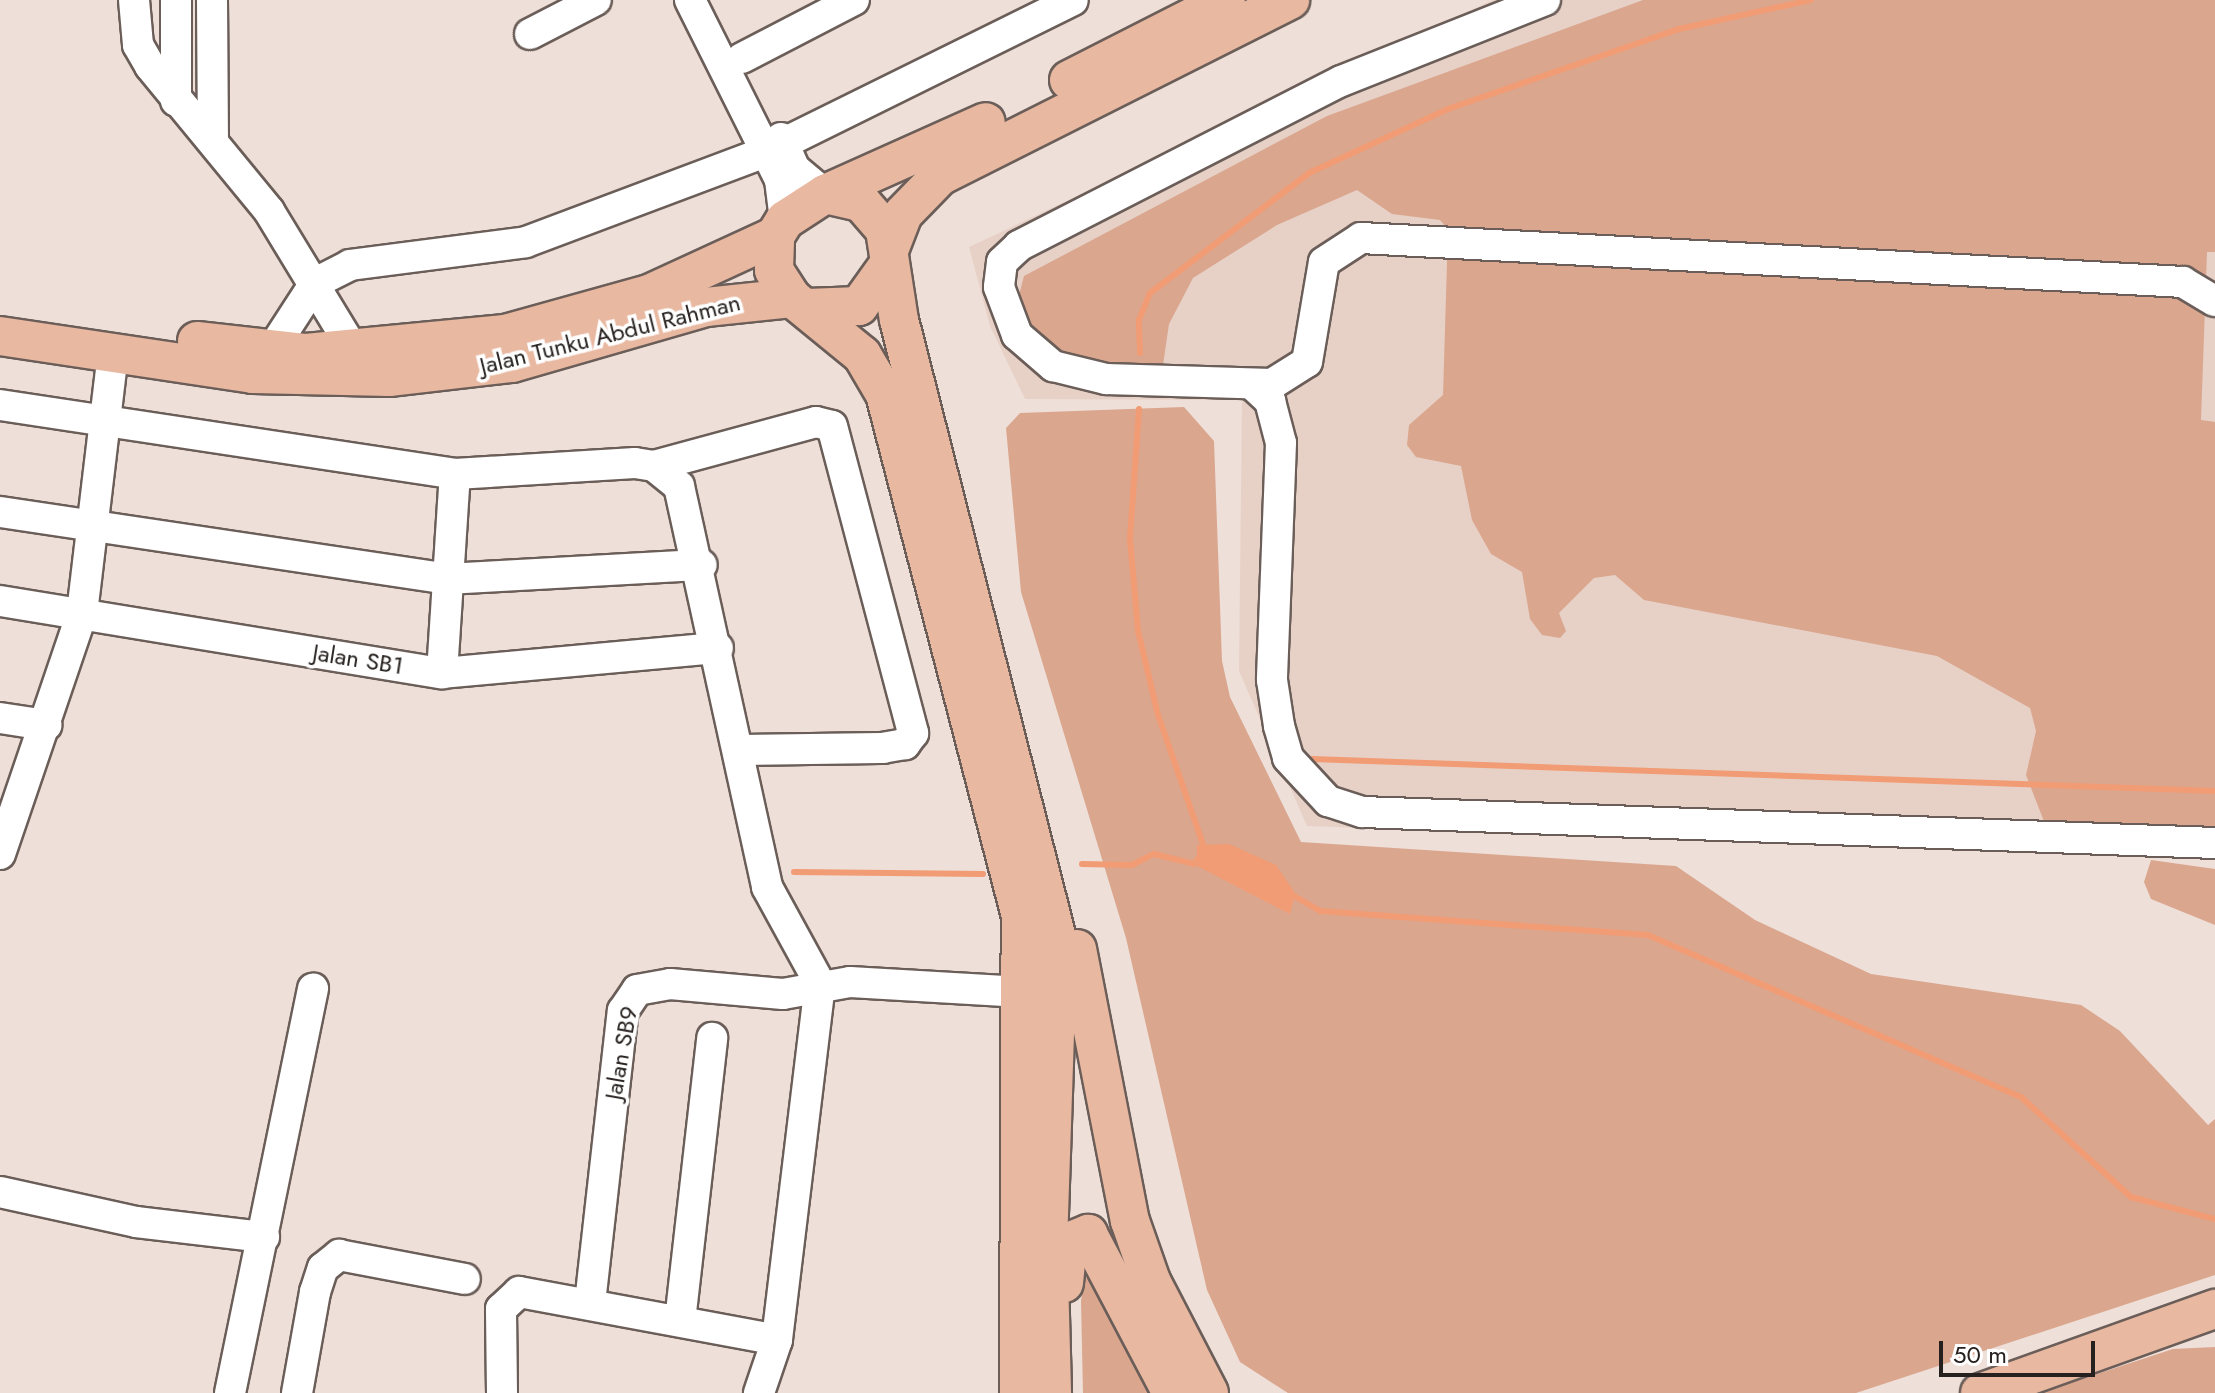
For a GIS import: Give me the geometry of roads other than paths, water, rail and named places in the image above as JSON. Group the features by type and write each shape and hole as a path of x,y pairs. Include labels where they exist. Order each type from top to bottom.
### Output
{"main road":[{"path":"1019,1393 1021,916 901,438 862,355 800,303 774,270 780,228 825,194 920,155 1226,0"},
{"path":"800,303 859,306 890,256 903,214 940,176 1290,0"},
{"path":"825,194 868,208 890,256 1058,943 1048,1223 1052,1393"},
{"name":"Jalan Tunku Abdul Rahman","path":"0,311 273,348 354,351 446,344 572,319 698,275 780,228"},
{"name":"Jalan Tunku Abdul Rahman","path":"0,336 113,354 325,378 454,372 579,347 706,307 800,303"},
{"path":"984,649 1035,779 1070,909 1130,1221 1151,1281 1209,1393"},
{"path":"1066,1393 1066,1251 1082,1233 1097,1241 1172,1393"},
{"path":"1980,1393 2215,1309"}],"street":[{"path":"134,0 138,45 176,101 213,142 315,283 354,351"},
{"path":"176,0 176,101"},
{"path":"212,0 213,142"},
{"path":"530,34 596,0"},
{"path":"690,0 774,147 825,194"},
{"path":"713,0 742,58 774,147 780,180 780,228"},
{"path":"742,58 854,0"},
{"path":"273,348 315,283 350,265 526,242 774,147 1073,0"},
{"path":"1545,0 1341,81 1019,246 1002,262 999,287 1017,335 1053,366 1106,379 1255,387 1292,377 1307,362 1316,279 1324,262 1361,238 2183,282 2215,301"},
{"path":"4,835 46,725 82,613 113,354"},
{"path":"1255,387 1273,408 1281,443 1272,680 1279,726 1296,770 1328,801 1362,812 2215,843"},
{"path":"0,405 455,474 654,466 816,422 832,426 913,733 905,744 883,748 738,750"},
{"path":"654,466 687,500 767,887 820,984 777,1340 759,1393"},
{"path":"442,673 455,474"},
{"path":"0,512 448,579 702,565"},
{"name":"Jalan SB1","path":"0,601 442,673 718,648"},
{"path":"0,718 46,725"},
{"path":"820,984 1022,992"},
{"name":"Jalan SB9","path":"590,1303 627,999 650,985 783,994 820,984"},
{"path":"230,1393 313,988"},
{"path":"680,1321 712,1038"},
{"path":"0,1192 136,1222 264,1237"},
{"path":"297,1393 315,1292 323,1268 339,1255 465,1279"},
{"path":"502,1393 504,1302 519,1292 777,1340"}],"waterway":[{"path":"1140,353 1139,320 1150,293 1309,173 1448,109 1679,29 1811,0"},
{"path":"1139,409 1130,539 1138,631 1158,715 1205,850"},
{"path":"1312,759 2215,791"},
{"path":"1082,864 1132,865 1154,854 1194,864 1200,856"},
{"path":"794,872 983,874"},
{"path":"1289,893 1320,911 1648,935 2021,1097 2131,1197 2215,1219"}]}
